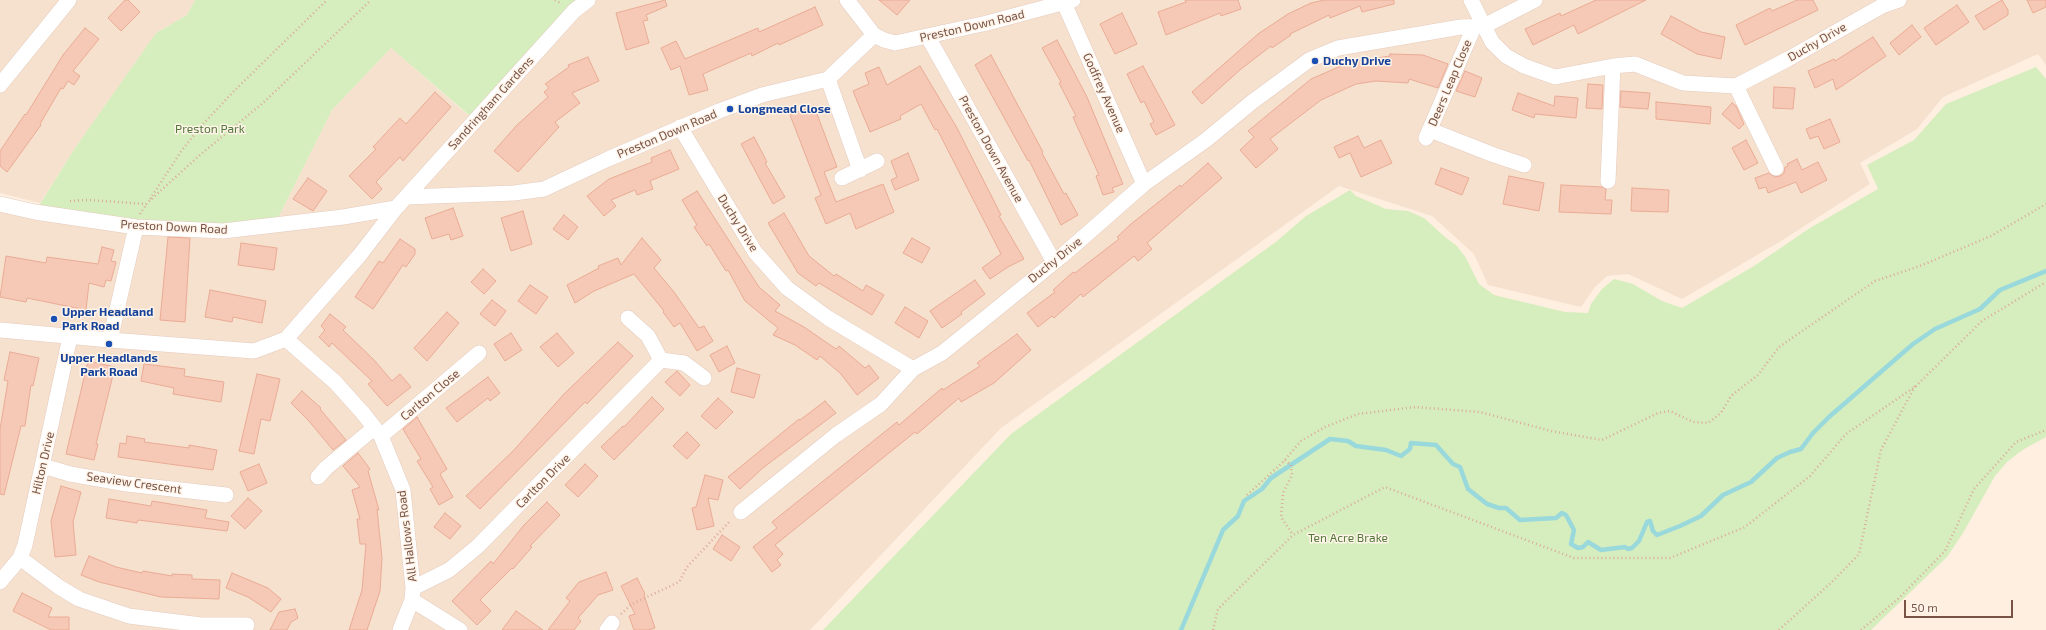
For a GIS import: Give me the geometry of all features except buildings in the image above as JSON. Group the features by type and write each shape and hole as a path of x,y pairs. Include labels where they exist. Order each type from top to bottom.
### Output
{"street":[{"path":"0,85 69,0"},
{"name":"Sandringham Gardens","path":"396,208 564,22 588,0"},
{"path":"847,0 874,35 828,79 860,170"},
{"path":"1471,0 1479,26 1506,56 1524,66 1555,77 1613,66 1635,64 1683,83 1736,86 1776,168"},
{"path":"1479,26 1535,0"},
{"name":"Duchy Drive","path":"1736,86 1788,59 1882,6 1899,0"},
{"name":"Preston Down Road","path":"874,35 895,43 928,37 1062,2"},
{"name":"Godfrey Avenue","path":"1062,2 1144,184"},
{"name":"Deers Leap Close","path":"1479,26 1428,134 1524,164"},
{"name":"Duchy Drive","path":"741,512 836,435 881,404 913,369 942,353 1054,262 1144,184 1206,140 1252,102 1309,60 1338,48 1461,27 1479,26"},
{"name":"Preston Down Avenue","path":"928,37 1054,262"},
{"path":"1608,181 1613,66"},
{"name":"Preston Down Road","path":"407,197 514,193 544,190 680,127 762,95 828,79"},
{"name":"Duchy Drive","path":"680,127 755,252 787,288 828,318 913,369"},
{"path":"842,178 878,161"},
{"name":"Preston Down Road","path":"0,204 35,212 136,227 223,231 335,218 396,208"},
{"path":"0,330 254,351 286,339 359,256 396,208"},
{"path":"110,340 136,227"},
{"path":"628,318 648,336 661,360 684,363 704,378"},
{"name":"Hilton Drive","path":"0,582 20,558 25,545 70,336"},
{"name":"All Hallows Road","path":"286,339 335,382 377,432 403,490 413,594 400,630"},
{"name":"Carlton Close","path":"318,477 326,468 377,432 479,353"},
{"name":"Carlton Drive","path":"413,594 450,570 477,547 661,360"},
{"name":"Seaview Crescent","path":"43,466 70,474 127,484 226,495"},
{"path":"20,558 59,587 79,599 129,616 201,625 247,625"},
{"path":"413,594 460,630"}],"path":[{"path":"136,227 138,216 182,150 203,124 234,90 327,0"},
{"path":"68,201 89,200 146,204 201,154 263,103 371,0"},
{"path":"1247,496 1285,460 1301,441 1325,427 1358,414 1415,407 1480,412 1551,431 1602,440 1658,413 1670,411 1694,422 1708,423 1721,413 1731,396 1758,375 1779,347 1875,281 1920,266 1991,236 2046,204"},
{"path":"1214,630 1218,610 1292,535 1385,487 1574,558 1670,558 1745,527 1810,476 1846,434 1916,386 1982,321 2046,282"},
{"path":"1779,630 1859,554 1881,450 1916,386"},
{"path":"1861,630 1898,599 1945,551 1974,489 2016,442 2046,430"},
{"path":"1285,460 1291,465 1292,475 1283,493 1281,517 1292,535"},
{"path":"610,627 632,604 679,582 687,567 727,524 741,512"}],"shaded area":[{"path":"0,0 195,0 187,15 156,33 75,148 40,203 0,193"},
{"path":"588,0 2046,0 2046,65 2038,54 1943,97 1917,129 1860,163 1870,184 1781,241 1682,299 1628,274 1607,276 1595,287 1581,307 1488,285 1474,254 1432,216 1339,186 1001,428 810,630 0,630 0,204 274,226 332,110 391,48 468,115"}],"green space":[{"name":"Preston Park","path":"195,0 588,0 476,121 391,48 332,110 274,226 223,231 35,212 75,148 156,33 187,15"},
{"name":"Ten Acre Brake","path":"2036,67 2046,79 2046,437 2024,449 2007,462 1995,476 1963,533 1947,557 1871,630 823,630 1011,434 1277,241 1306,216 1350,190 1356,196 1386,209 1408,211 1424,218 1457,246 1466,258 1479,284 1494,295 1565,312 1588,313 1591,304 1602,289 1614,279 1633,284 1662,301 1682,308 1754,266 1810,228 1878,189 1867,165 1914,140 1946,104"}],"waterway":[{"path":"1181,630 1223,530 1238,516 1244,501 1262,489 1271,478 1330,439 1348,441 1356,446 1386,450 1401,456 1410,449 1411,443 1436,445 1453,464 1460,467 1468,489 1487,504 1499,508 1506,508 1520,520 1556,518 1562,513 1566,515 1574,530 1571,544 1578,548 1583,547 1588,542 1601,550 1625,547 1628,549 1632,548 1639,541 1647,522 1650,521 1653,531 1657,535 1680,526 1701,516 1723,495 1751,482 1777,458 1801,449 1813,433 1829,417 1913,344 1935,329 1980,309 2000,290 2046,271"}],"place":[{"name":"Duchy Drive","path":"1315,61"},
{"name":"Longmead Close","path":"730,109"},
{"name":"Upper Headland Park Road","path":"54,319"},
{"name":"Upper Headlands Park Road","path":"109,344"}]}
